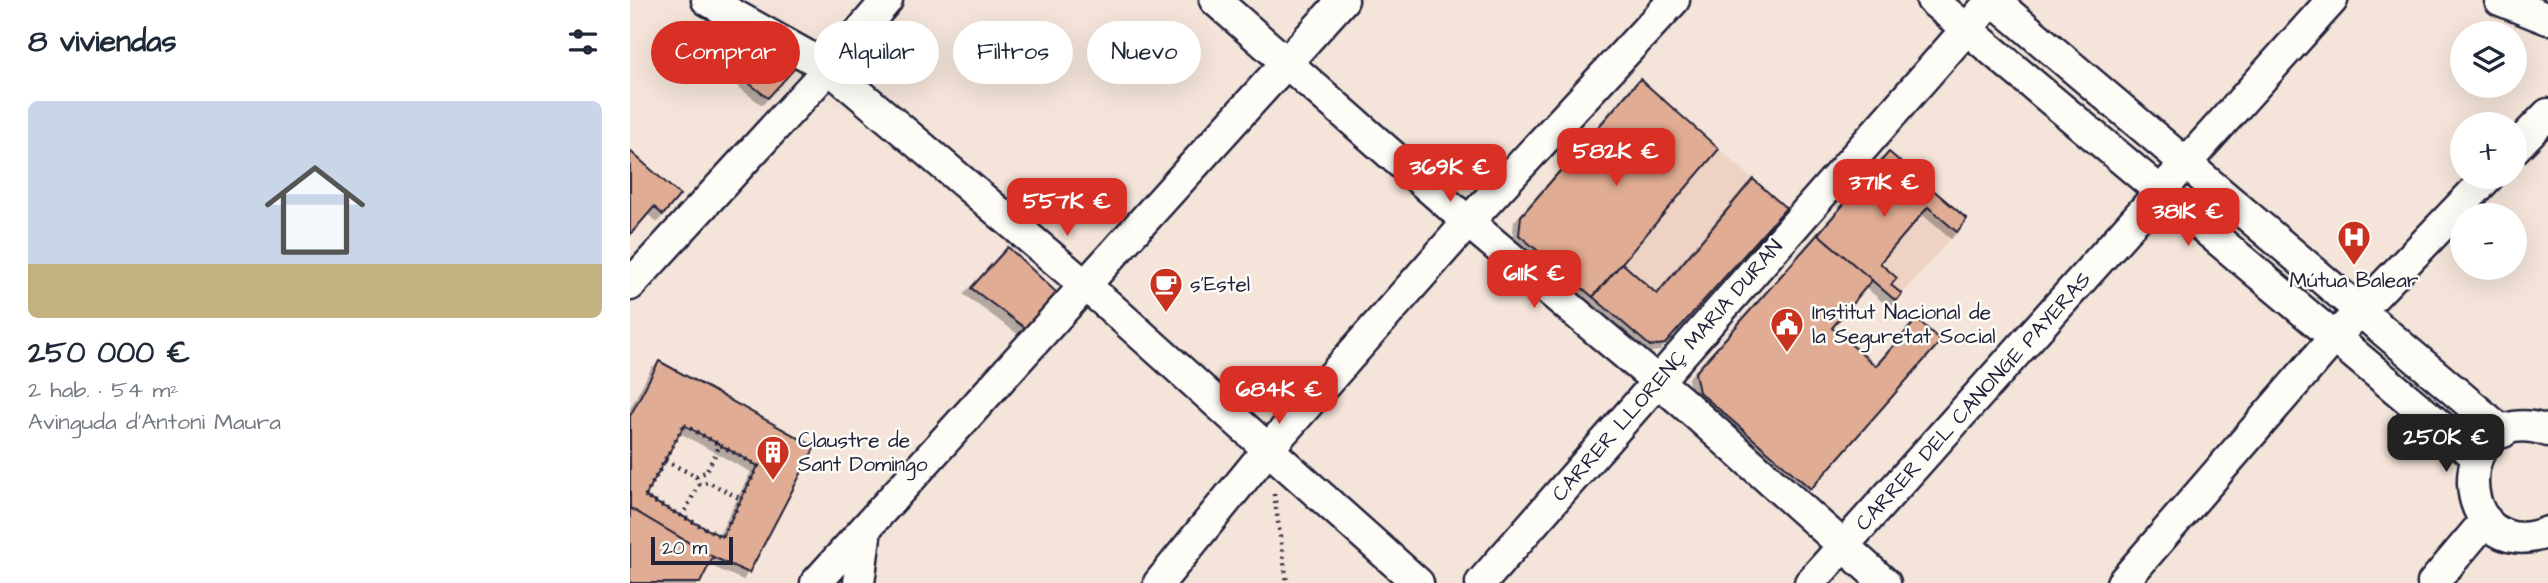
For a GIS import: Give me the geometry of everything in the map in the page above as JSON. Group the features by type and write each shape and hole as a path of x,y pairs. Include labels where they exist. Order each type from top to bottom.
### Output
{"street":[{"path":"708,0 814,60"},
{"path":"869,21 887,0"},
{"path":"1215,0 1468,222 1658,382 1885,583"},
{"path":"816,583 1288,64 1343,0"},
{"path":"1159,583 1268,449 1468,222 1674,0"},
{"path":"1932,0 2477,457"},
{"path":"1993,0 2502,432"},
{"name":"CARRER LLORENÇ MARIA DURAN","path":"1480,583 1993,0"},
{"name":"CARRER DEL CANONGE PAYERAS","path":"1810,583 2184,162 2332,0"},
{"path":"2500,0 2548,19"},
{"path":"634,275 814,84"},
{"path":"848,84 1085,287 1418,583"},
{"path":"2527,136 2548,114"},
{"path":"2122,583 2359,310 2476,189"},
{"path":"2548,431 2519,427 2502,432 2487,442 2477,457 2471,490 2476,506 2486,520 2502,532 2520,537 2548,532"},
{"path":"2433,583 2486,520"},
{"path":"859,583 866,528"}],"path":[{"path":"684,425 758,466 722,537 645,498 665,461 684,425"},
{"path":"708,482 706,472 720,445"},
{"path":"1268,449 1287,583"},
{"path":"665,461 696,476 699,484 682,517"},
{"path":"696,476 706,472"},
{"path":"699,484 708,482 741,499"}],"shaded area":[{"path":"1719,149 1786,208 1665,344 1650,346 1593,297"},
{"path":"1889,152 1967,219 1896,301 1818,234"}],"building":[{"path":"1640,79 1719,149 1593,297 1519,235 1521,216"},
{"path":"750,84 781,84 768,98"},
{"path":"630,151 680,195 663,215 654,207 630,235"},
{"path":"1889,152 1967,219 1957,232 1928,207 1880,263 1897,278 1891,285 1902,294 1896,301 1818,234"},
{"path":"1753,179 1786,208 1665,344 1650,346 1593,297 1622,263 1657,294"},
{"name":"Institut Nacional de la Seguretat Social","path":"1818,234 1872,280 1832,328 1876,366 1917,319 1941,341 1811,489 1699,392 1695,373"},
{"path":"1008,247 1057,293 1025,328 971,288"},
{"name":"Claustre de Sant Domingo","path":"659,361 815,447 749,573 713,557 630,508 630,416","holes":["684,425 758,466 722,537 645,497"]},
{"path":"630,508 713,557 700,583 630,583"}],"place":[{"name":"Mútua Balear","path":"2354,267"},
{"name":"s'Estel","path":"1166,314"},
{"name":"Institut Nacional de la Seguretat Social","path":"1787,354"},
{"name":"Claustre de Sant Domingo","path":"773,482"}]}
